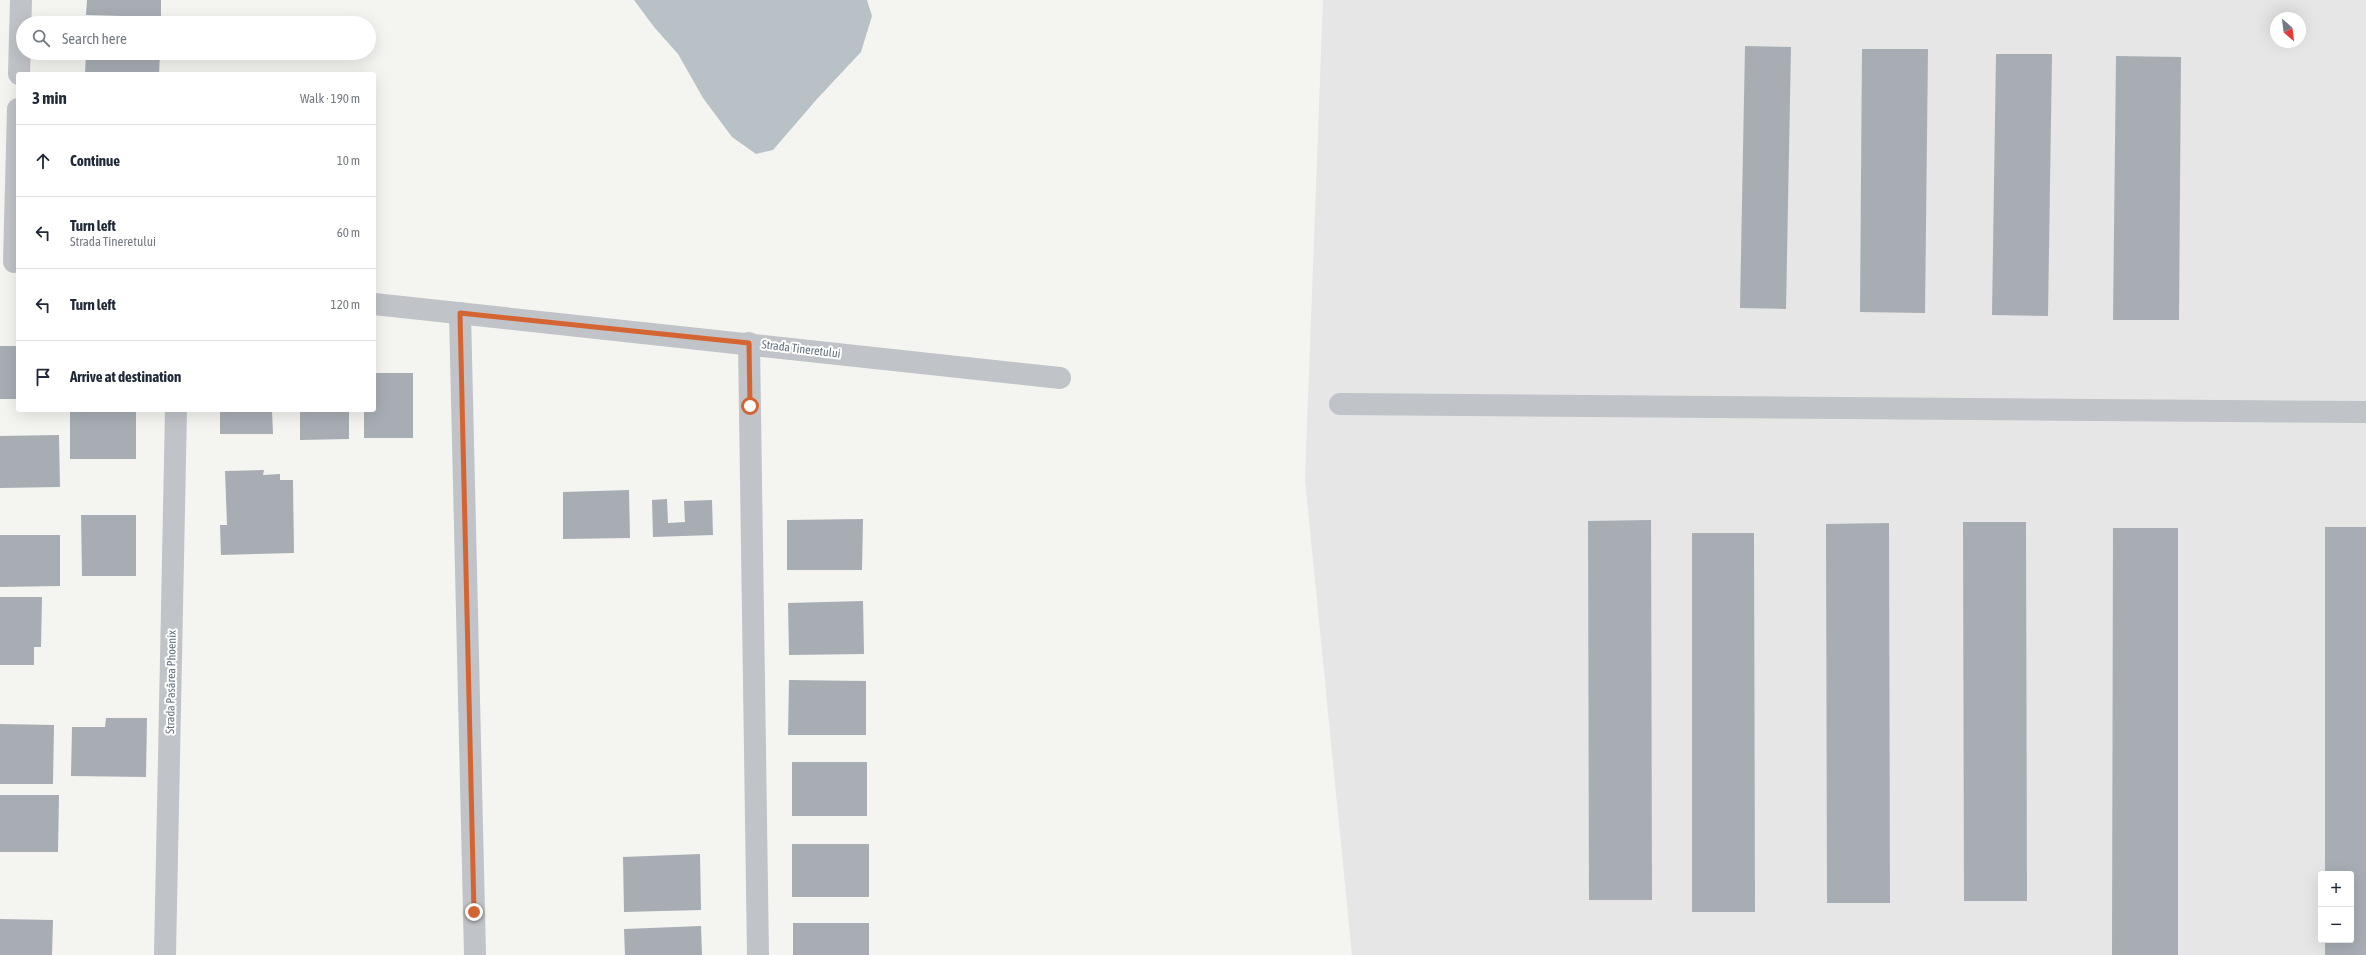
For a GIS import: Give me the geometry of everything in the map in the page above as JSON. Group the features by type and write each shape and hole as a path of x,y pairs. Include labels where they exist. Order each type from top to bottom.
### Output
{"street":[{"path":"21,0 21,16"},
{"path":"19,60 19,72"},
{"path":"11,262 16,153"},
{"name":"Strada Tineretului","path":"376,304 749,343 1060,378"},
{"path":"460,313 475,955"},
{"path":"749,343 758,955"},
{"path":"1340,404 2366,412"},
{"name":"Strada Pasărea Phoenix","path":"165,955 176,412"}],"shaded area":[{"path":"634,0 867,0 872,16 861,52 817,99 773,150 756,154 732,137 703,98 678,54 654,27"},
{"path":"1323,0 2366,0 2366,955 1352,955 1305,479"}],"building":[{"path":"87,0 161,0 161,16 86,15"},
{"path":"1745,46 1791,47 1786,309 1740,308"},
{"path":"1862,49 1928,49 1925,313 1860,312"},
{"path":"1996,54 2052,54 2048,316 1992,315"},
{"path":"2116,56 2181,57 2179,320 2113,320"},
{"path":"86,60 160,60 159,72 85,72"},
{"path":"0,346 16,346 16,399 0,399"},
{"path":"376,373 413,373 413,438 364,438 364,412 376,412"},
{"path":"70,412 136,412 136,459 70,459"},
{"path":"220,412 272,412 273,434 220,434"},
{"path":"300,412 349,412 349,439 300,440"},
{"path":"59,435 60,487 0,488 0,436"},
{"path":"264,470 263,475 280,474 280,480 293,480 294,553 221,555 220,525 227,525 225,471"},
{"path":"629,490 630,538 563,539 563,492"},
{"path":"667,499 668,523 685,522 684,501 712,500 713,535 653,537 652,500"},
{"path":"81,515 136,515 136,576 82,576"},
{"path":"863,519 862,570 787,570 787,520"},
{"path":"1651,520 1652,900 1589,900 1588,521"},
{"path":"1963,522 2026,522 2027,901 1964,901"},
{"path":"1889,523 1890,903 1827,903 1826,524"},
{"path":"2325,527 2366,527 2366,955 2325,955 2325,943 2354,943 2354,871 2325,871"},
{"path":"2113,528 2178,528 2178,955 2112,955"},
{"path":"1692,533 1754,533 1755,912 1692,912"},
{"path":"0,535 60,535 60,586 0,587"},
{"path":"0,597 42,597 41,647 34,647 34,665 0,665"},
{"path":"863,601 864,654 789,655 788,603"},
{"path":"789,680 866,681 866,735 788,735"},
{"path":"106,718 147,718 146,777 71,776 72,727 105,727"},
{"path":"0,724 54,725 53,784 0,784"},
{"path":"792,762 867,762 867,816 792,816"},
{"path":"0,795 59,795 58,852 0,852"},
{"path":"792,844 869,844 869,897 792,897"},
{"path":"700,854 701,910 624,912 623,857"},
{"path":"0,919 53,920 52,955 0,955"},
{"path":"793,923 869,923 869,955 793,955"},
{"path":"701,926 702,955 625,955 624,929"}],"route":[{"path":"474,912 471,841 460,313 749,343 750,406"}]}
